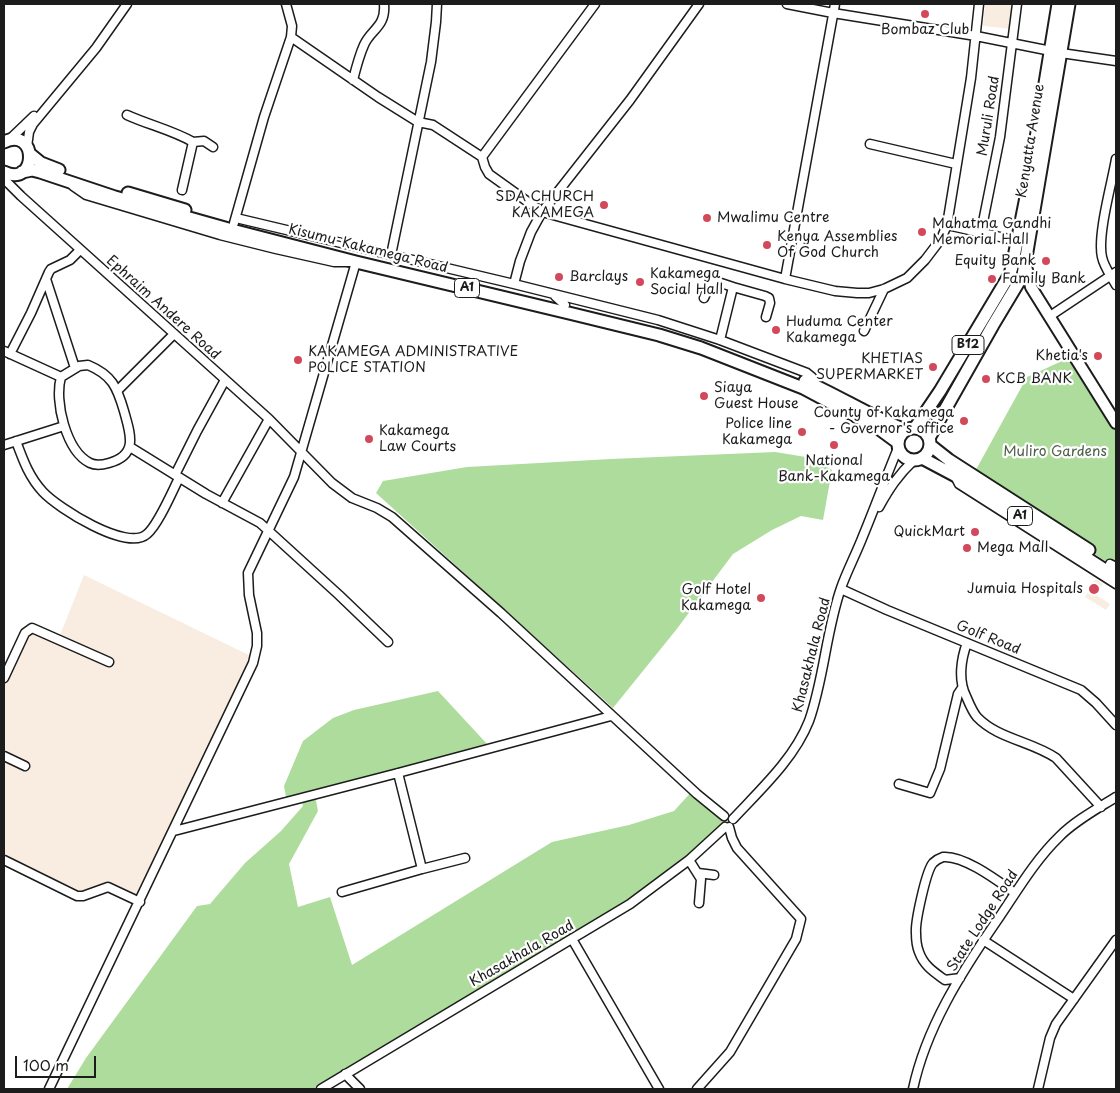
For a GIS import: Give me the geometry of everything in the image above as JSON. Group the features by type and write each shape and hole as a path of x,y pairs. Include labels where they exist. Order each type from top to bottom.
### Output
{"highway":[{"name":"Kenyatta Avenue","path":"1056,52 1058,4"},
{"name":"Kenyatta Avenue","path":"929,441 951,398 1019,282 1026,266 1033,188 1056,52 1068,4"},
{"name":"Kisumu-Kakamega Road","path":"7,141 21,141 41,163 96,183 357,255 691,337 817,387 884,422 910,429"},
{"path":"10,177 28,166 29,150"},
{"name":"Kisumu-Kakamega Road","path":"10,177 32,170 157,210 356,262 659,335 701,348 802,388 889,434 898,445"},
{"name":"Kenyatta Avenue","path":"910,429 940,392 1010,274 1033,188"},
{"path":"940,392 951,398"},
{"path":"910,429 924,431 929,441 928,452 918,459 904,457 898,445 898,438 910,429"},
{"name":"A1","path":"929,441 949,460 1114,566"},
{"name":"A1","path":"918,459 954,474 1116,577"}],"main road":[{"path":"1014,260 1026,266 1031,287 1116,423"},
{"path":"1010,274 1019,282 1031,287"}],"street":[{"path":"29,150 29,132 33,124 96,48 127,4"},
{"path":"286,4 292,26 291,37 264,117 235,221 514,284 658,320 720,340 807,374 812,377 817,387"},
{"path":"353,80 363,46 380,24 385,11 384,4"},
{"path":"390,255 431,62 437,4"},
{"path":"482,157 596,4"},
{"path":"514,284 528,240 542,212 630,100 699,4"},
{"path":"787,4 1116,61"},
{"path":"785,280 835,4"},
{"path":"291,37 418,122 433,125 482,157 484,167 489,174 542,212 785,280 835,291 869,293 884,290 907,278 917,269 948,224 979,4"},
{"name":"Muruli Road","path":"981,232 1000,137 1017,4"},
{"path":"7,141 57,94"},
{"path":"126,115 158,128 177,133 193,142 204,141 213,147"},
{"path":"182,190 193,142"},
{"path":"870,144 956,164"},
{"path":"1116,159 1102,244 1104,263 1113,273 1116,285"},
{"name":"Ephraim Andere Road","path":"10,177 80,250 269,418 343,492 392,517 724,816 722,823 729,824"},
{"path":"948,224 1018,240"},
{"path":"61,377 7,352 31,314 51,269 64,264 80,250"},
{"path":"49,1089 249,671 256,652 256,633 247,582 252,564 288,492 302,452 356,262"},
{"path":"1050,316 1113,273"},
{"path":"46,279 75,368"},
{"path":"704,298 711,282 715,281 766,296 769,298 770,303 766,317"},
{"path":"720,340 734,287"},
{"path":"864,331 884,290"},
{"path":"553,294 565,305"},
{"path":"118,390 174,334"},
{"path":"88,365 100,370 110,378 118,390 129,429 130,448 125,456 115,462 100,465 91,463 82,457 64,426 58,395 61,377 75,368 88,365"},
{"path":"16,441 24,464 33,480 54,502 96,527 126,538 137,539 147,535 154,525 197,431 225,380"},
{"path":"222,503 269,418"},
{"path":"4,445 64,426"},
{"path":"864,536 898,445"},
{"path":"130,448 222,503 260,523 388,642"},
{"path":"864,536 891,485 900,473 918,459"},
{"path":"954,474 959,484 1116,584"},
{"name":"Khasakhala Road","path":"325,1088 345,1074 572,940 650,891 689,860 729,824 780,767 793,750 808,722 813,708 826,642 841,589 864,536"},
{"name":"Golf Road","path":"841,589 887,610 1081,690 1096,702 1116,725"},
{"path":"4,678 25,632 32,628 109,662"},
{"path":"967,643 962,655 962,688 976,716 991,728 1047,752 1056,758 1100,807"},
{"path":"898,784 930,793 940,769 958,694 962,688"},
{"path":"174,831 611,716"},
{"path":"4,756 25,766"},
{"path":"398,773 422,869"},
{"name":"State Lodge Road","path":"913,1089 930,1040 946,1003 983,940 1015,892 1059,836 1116,797"},
{"path":"698,1089 730,1052 788,954 796,939 801,919 737,848 732,838 729,824"},
{"path":"960,978 945,980 928,966 919,951 915,932 927,873 932,863 943,857 961,860 981,870 1015,892"},
{"path":"342,892 465,858"},
{"path":"4,860 77,896 83,896 108,887 140,902"},
{"path":"689,860 701,879 699,904"},
{"path":"698,873 714,875"},
{"path":"572,940 659,1089"},
{"path":"983,940 1074,999"},
{"path":"1038,1089 1054,1029 1116,940"},
{"path":"345,1074 360,1089"}],"shaded area":[{"path":"985,4 1014,4 1012,29 983,26"},
{"path":"84,575 255,658 140,901 112,888 83,896 4,860 4,680 30,631 58,640"},
{"name":"Jumuia Hospitals","path":"1096,579 1103,584 1096,595 1110,604 1106,610 1085,597"}],"green space":[{"name":"Muliro Gardens","path":"1075,355 1116,423 1116,568 973,475 1027,377"},
{"path":"775,452 812,458 832,470 823,520 801,516 772,530 733,554 676,630 613,708 376,493 383,481 467,467"},
{"path":"438,691 488,745 314,790 318,811 289,864 298,907 330,897 352,965 552,842 629,825 674,811 694,789 728,822 683,862 656,882 570,938 443,1015 313,1089 67,1089 86,1058 197,906 210,904 245,863 281,831 303,806 301,797 287,802 284,786 303,741 333,718 354,710"}],"place":[{"name":"Bombaz Club","path":"925,14"},
{"name":"SDA CHURCH KAKAMEGA","path":"604,205"},
{"name":"Mwalimu Centre","path":"707,218"},
{"name":"Mahatma Gandhi Memorial Hall","path":"922,232"},
{"name":"Kenya Assemblies Of God Church","path":"767,245"},
{"name":"Equity Bank","path":"1046,261"},
{"name":"Barclays","path":"559,277"},
{"name":"Family Bank","path":"992,279"},
{"name":"Kakamega Social Hall","path":"640,282"},
{"name":"Huduma Center Kakamega","path":"776,330"},
{"name":"Khetia's","path":"1098,356"},
{"name":"KAKAMEGA ADMINISTRATIVE POLICE STATION","path":"298,360"},
{"name":"KHETIAS SUPERMARKET","path":"933,367"},
{"name":"KCB BANK","path":"986,379"},
{"name":"Siaya Guest House","path":"704,396"},
{"name":"County of Kakamega - Governor's office","path":"964,421"},
{"name":"Police line Kakamega","path":"802,432"},
{"name":"Kakamega Law Courts","path":"369,439"},
{"name":"National Bank-Kakamega","path":"834,445"},
{"name":"QuickMart","path":"975,532"},
{"name":"Mega Mall","path":"967,548"},
{"name":"Jumuia Hospitals","path":"1094,589"},
{"name":"Golf Hotel Kakamega","path":"761,598"}]}
